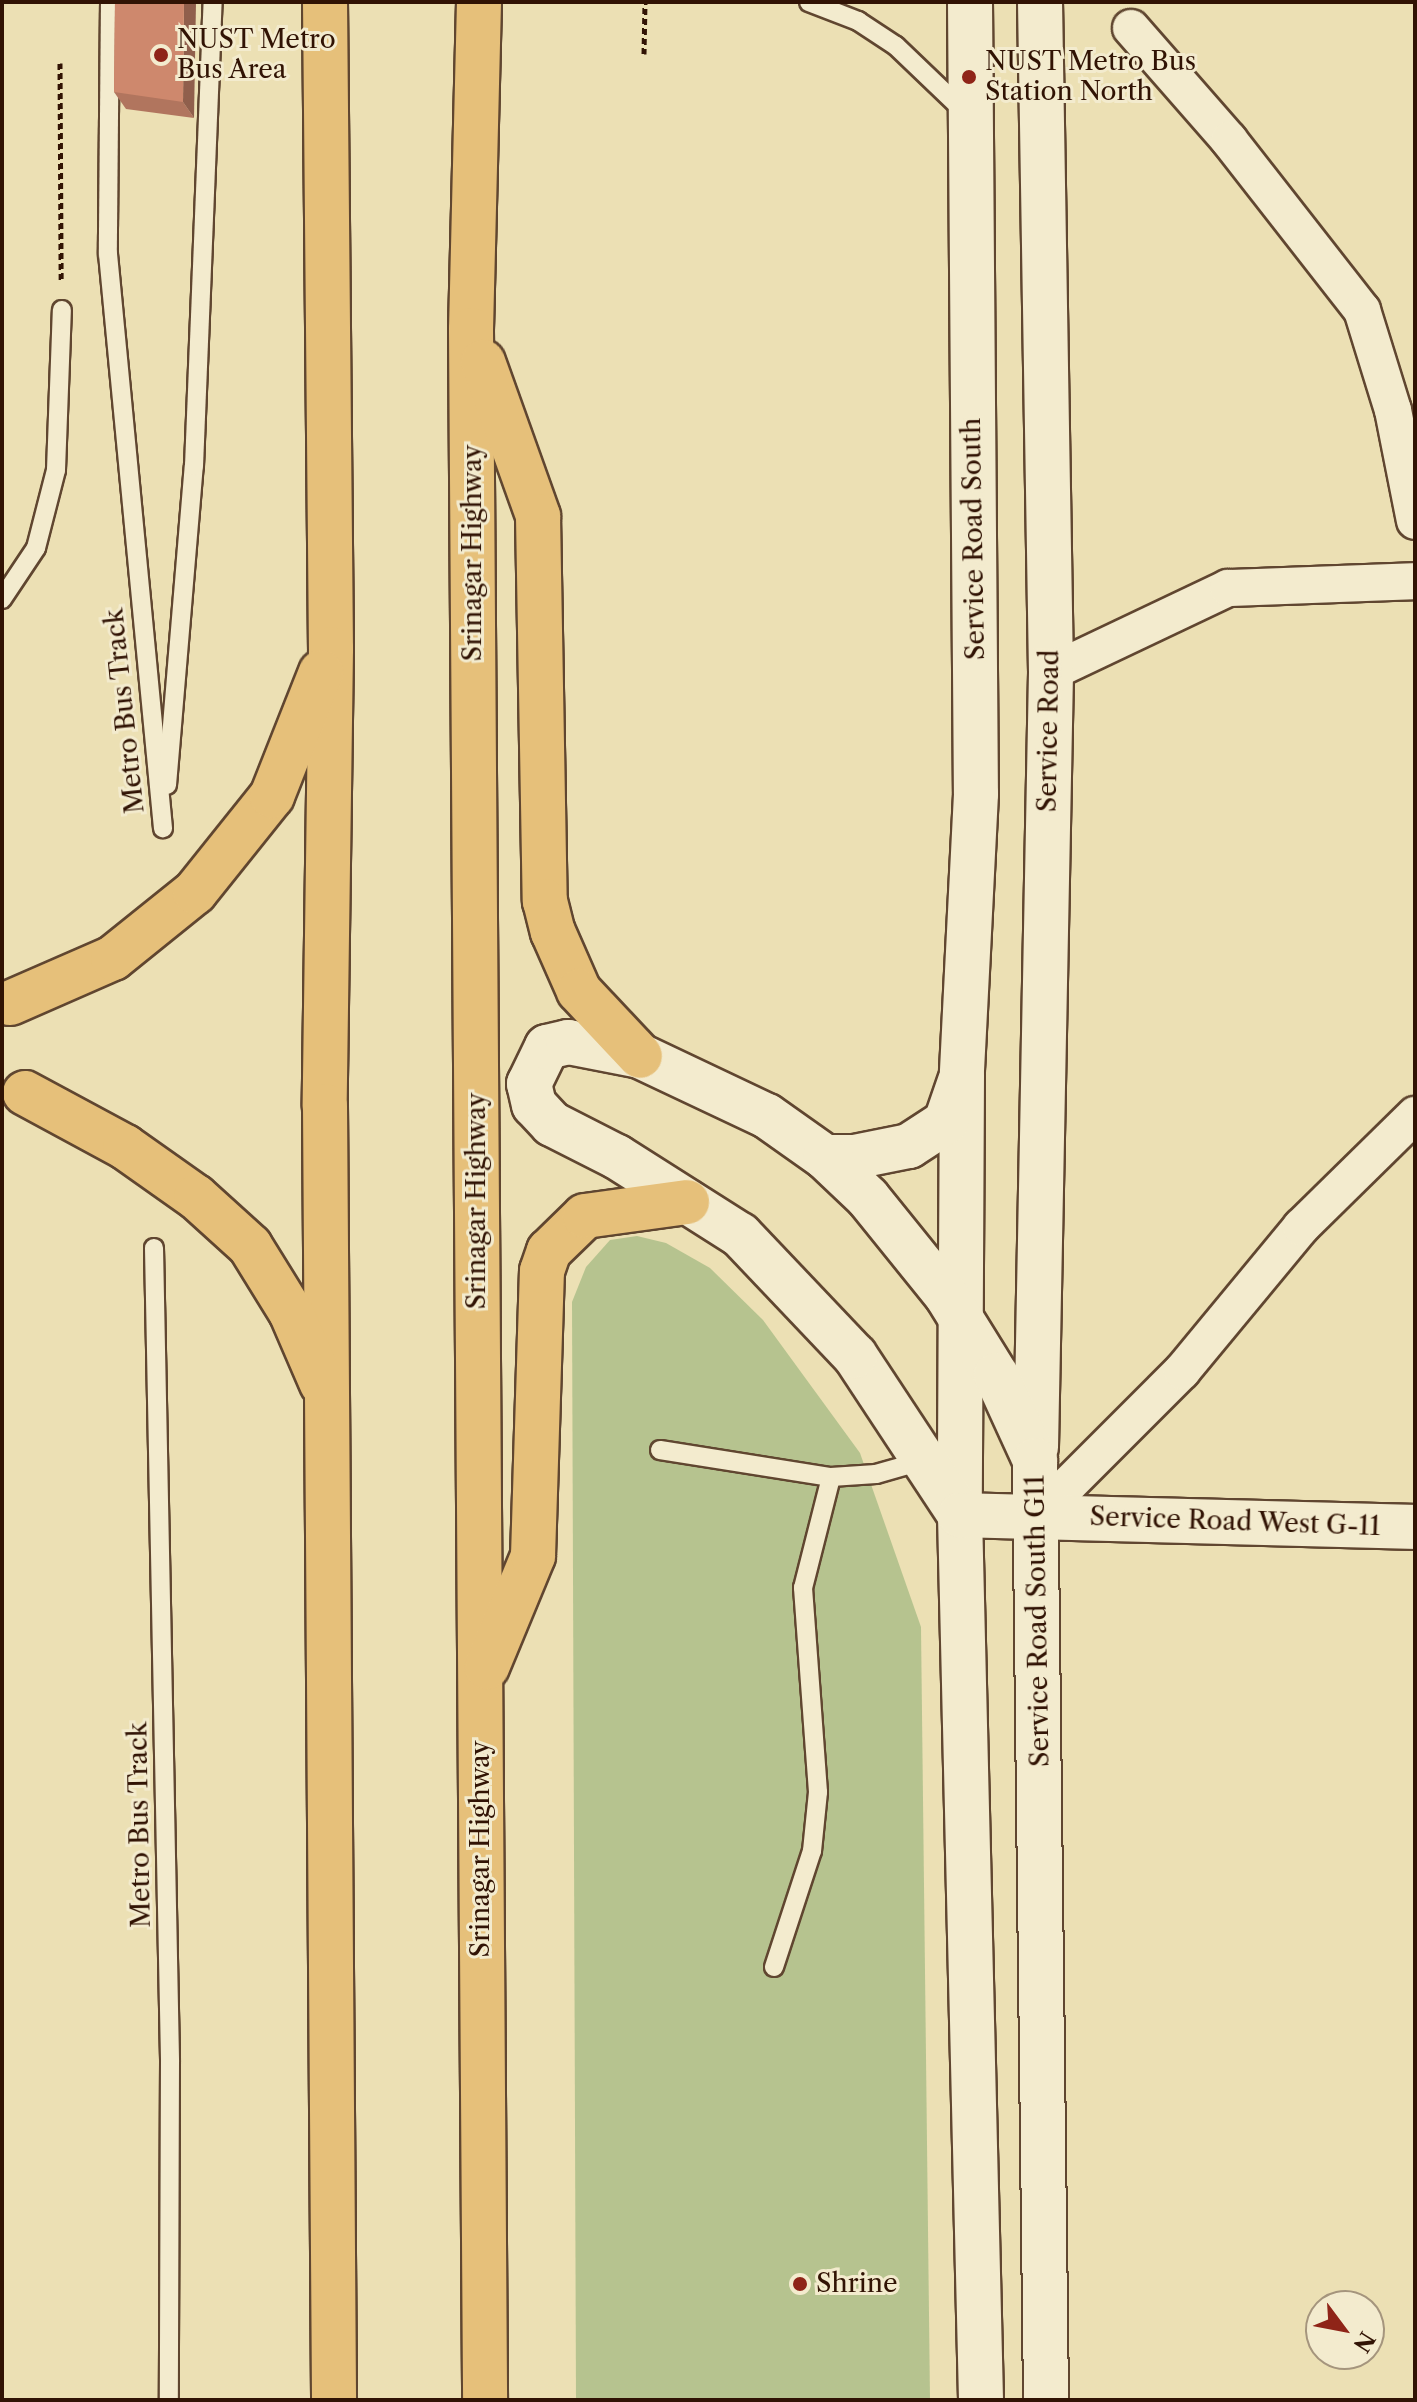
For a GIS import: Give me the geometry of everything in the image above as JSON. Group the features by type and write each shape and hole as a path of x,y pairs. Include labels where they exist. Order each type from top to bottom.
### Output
{"highway":[{"path":"325,2 331,649 325,1106 331,1404 334,2400"},
{"name":"Srinagar Highway","path":"479,2 471,330 485,2400"},
{"path":"471,330 538,516 545,901 553,932 579,991 623,1052"},
{"path":"6,1003 113,958 195,892 272,796 331,649"},
{"path":"14,1093 125,1147 196,1197 250,1246 291,1312 331,1404"},
{"path":"481,1683 533,1556 542,1271 549,1251 585,1216 687,1202"}],"main road":[{"name":"Service Road South","path":"962,1075 976,794 970,2"},
{"name":"Service Road","path":"1035,1460 1051,672 1040,2"},
{"name":"Service Road South G11","path":"687,1202 588,1142 552,1124 534,1105 529,1084 547,1047 568,1042 623,1052 767,1116 825,1157 868,1198 960,1316 996,1375 1035,1460 1046,2400"},
{"path":"825,1157 854,1157 909,1146 946,1122 962,1075"},
{"path":"962,1075 960,1515 981,2400"},
{"path":"687,1202 740,1235 814,1309 855,1356 960,1515"},
{"name":"Service Road West G-11","path":"960,1515 1415,1527"}],"street":[{"path":"1131,28 1229,140 1362,310 1393,410 1415,521"},
{"path":"1051,672 1228,588 1415,581"},
{"path":"1037,1516 1182,1371 1301,1227 1415,1115"}],"lane":[{"name":"Metro Bus Track","path":"110,2 108,254 163,828 194,466 213,2"},
{"path":"809,2 858,21 896,46 971,118"},
{"path":"2,599 36,548 56,470 62,310"},
{"name":"Metro Bus Track","path":"154,1248 170,2062 169,2400"},
{"path":"660,1450 831,1477 876,1474 925,1460"},
{"path":"774,1967 812,1851 818,1792 803,1588 831,1477"}],"path":[{"path":"644,54 645,2"},
{"path":"60,63 62,310"}],"green space":[{"path":"637,1236 666,1243 710,1268 763,1320 860,1453 921,1627 930,2400 576,2400 572,1302 586,1267 610,1240"}],"building":[{"name":"NUST Metro Bus Area","path":"115,2 184,2 183,102 114,92"}],"place":[{"name":"NUST Metro Bus Area","path":"161,55"},
{"name":"NUST Metro Bus Station North","path":"969,77"},
{"name":"Shrine","path":"800,2284"}]}
